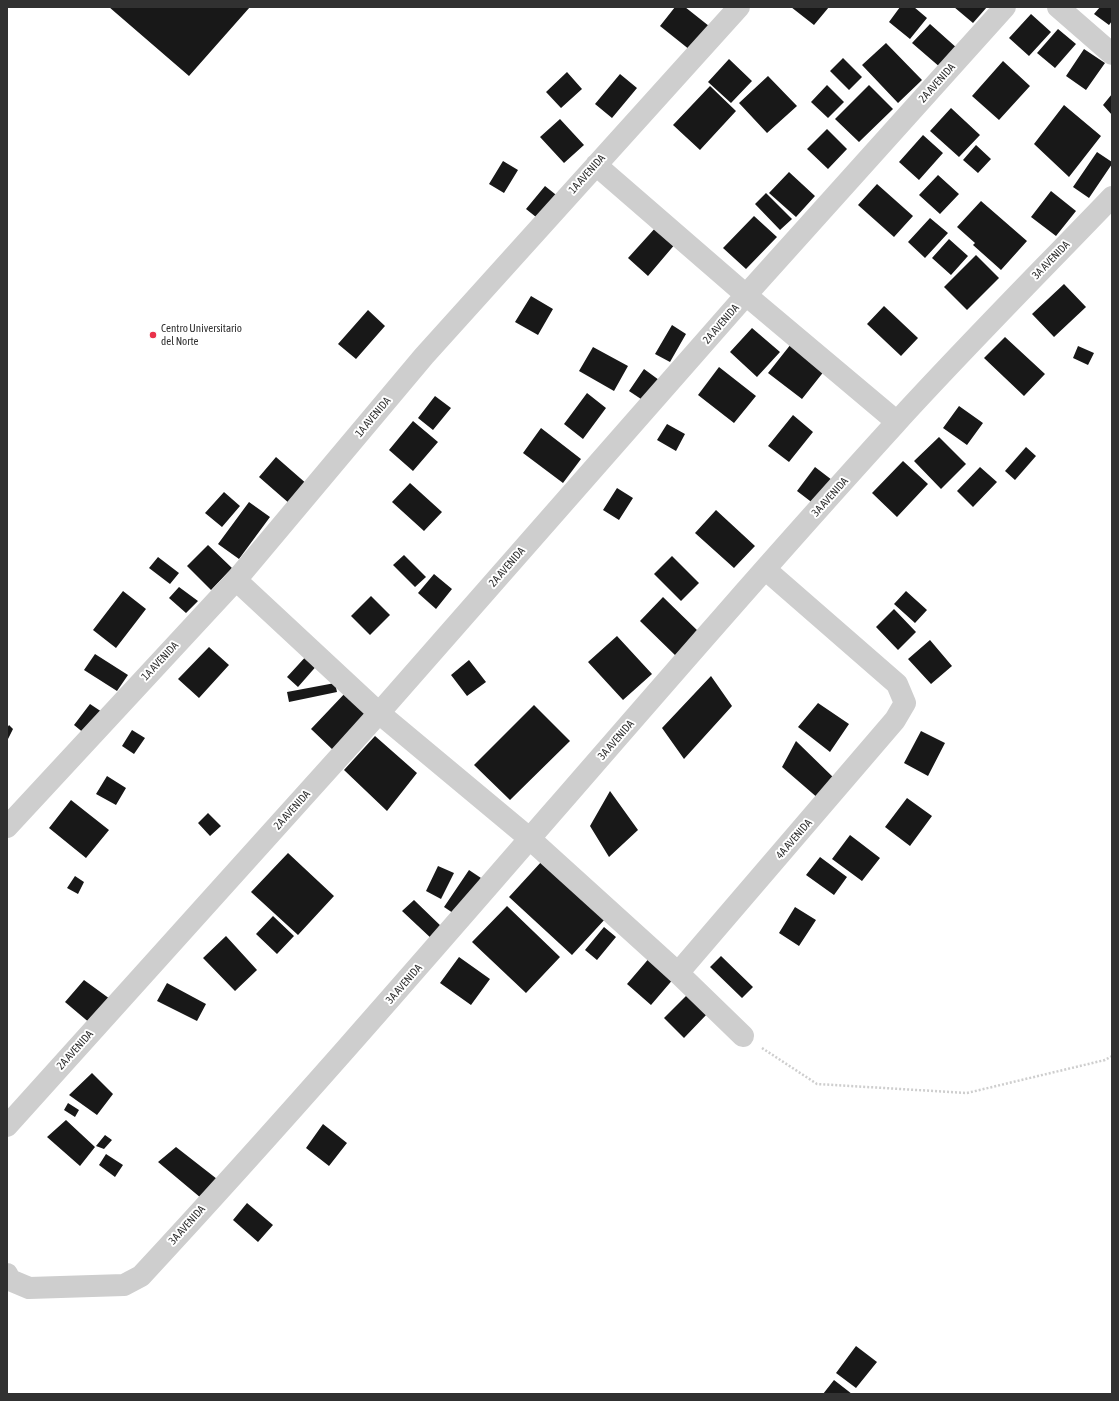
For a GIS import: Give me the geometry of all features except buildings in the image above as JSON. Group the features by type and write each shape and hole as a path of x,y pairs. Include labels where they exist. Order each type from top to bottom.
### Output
{"street":[{"name":"1A AVENIDA","path":"7,827 236,580 424,356 739,7"},
{"name":"2A AVENIDA","path":"7,1126 379,713 746,295 1006,7"},
{"path":"1058,7 1112,54"},
{"path":"596,165 746,295 897,422"},
{"name":"3A AVENIDA","path":"7,1274 10,1280 29,1288 124,1284 141,1276 406,982 529,838 765,569 897,422 1112,197"},
{"name":"4A AVENIDA","path":"678,973 895,720 905,703 897,684 765,569"},
{"path":"236,580 379,713 529,838 678,973 743,1036"}],"path":[{"path":"743,1036 817,1084 959,1093 967,1093 1105,1060 1112,1056"}],"place":[{"name":"Centro Universitario del Norte","path":"153,335"}]}
